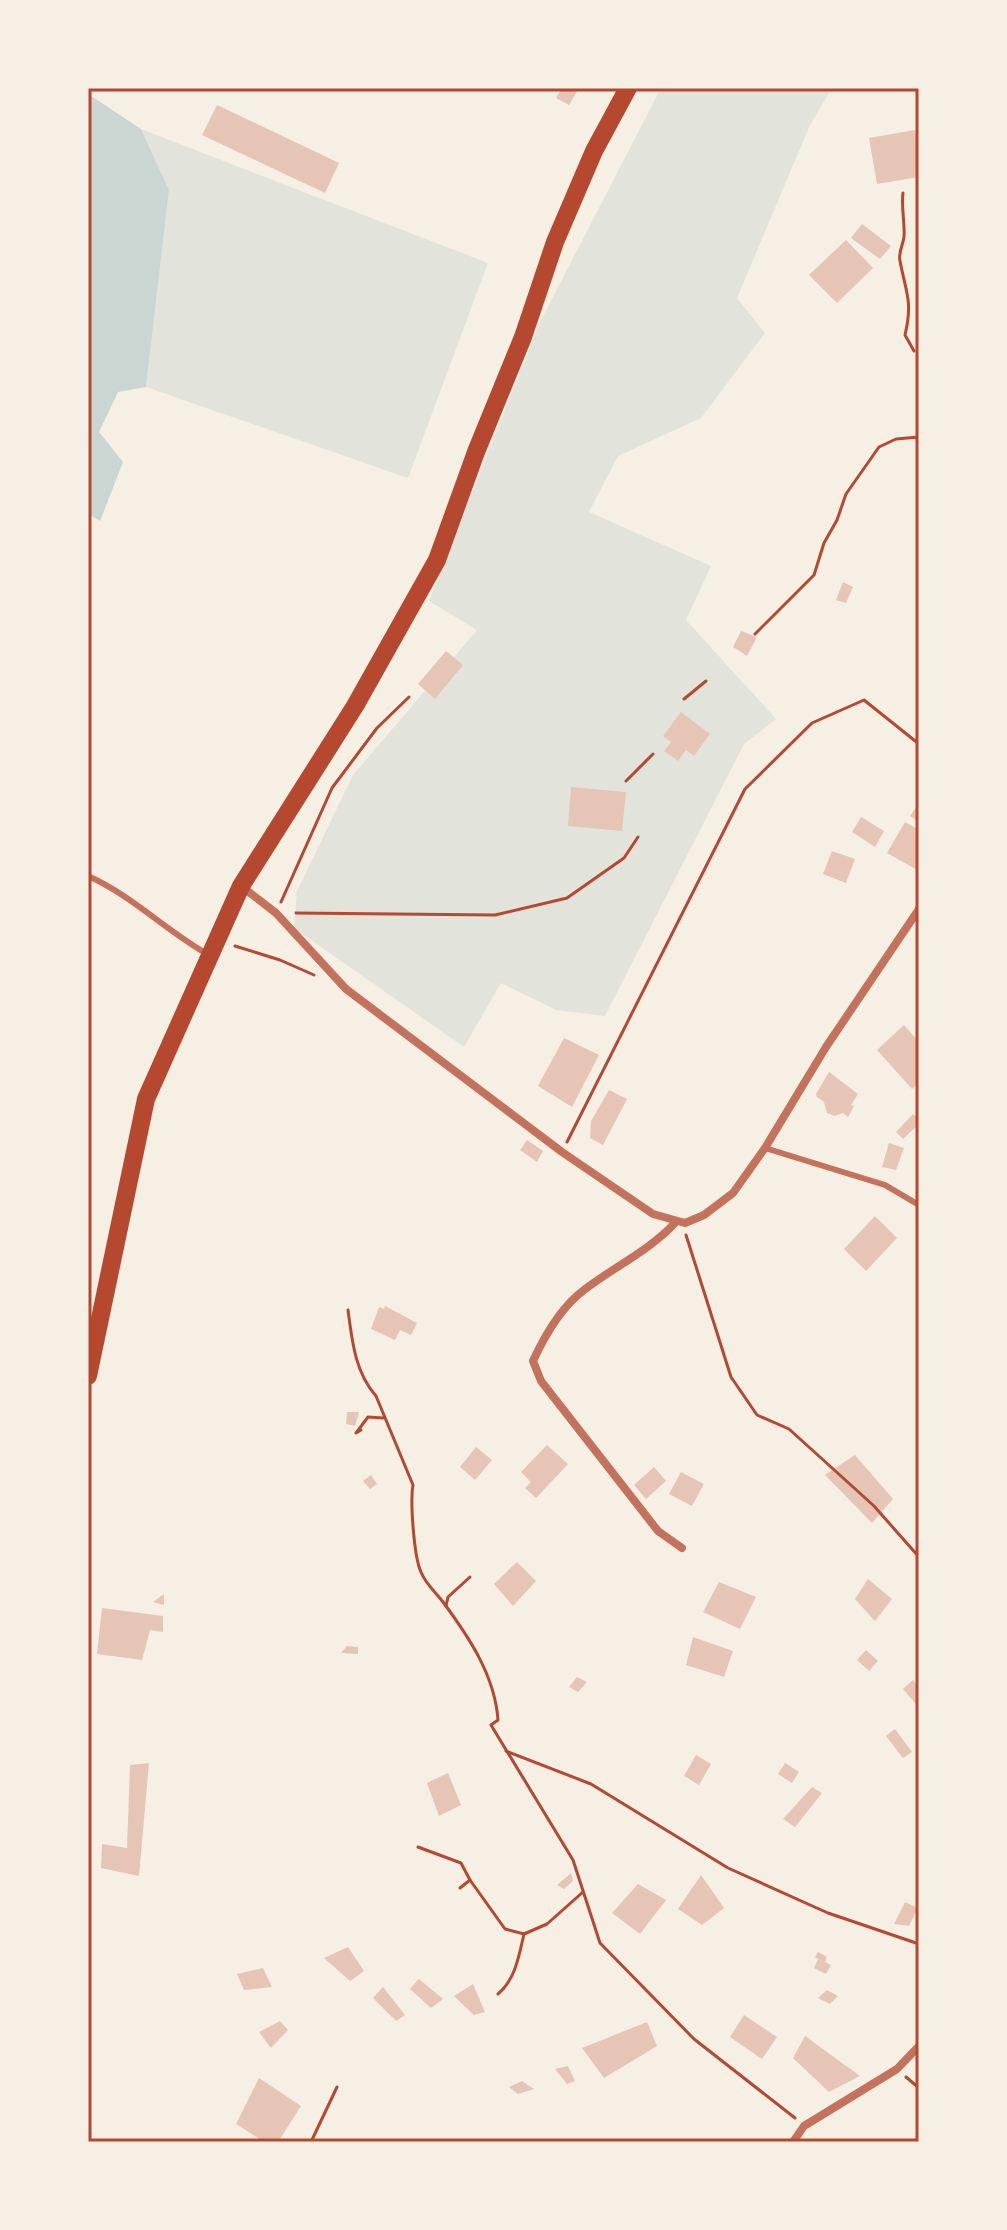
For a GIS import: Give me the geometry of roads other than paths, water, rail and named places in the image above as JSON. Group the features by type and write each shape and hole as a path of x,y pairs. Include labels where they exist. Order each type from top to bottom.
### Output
{"main road":[{"path":"88,1376 146,1099 241,886 355,706 437,560 476,452 523,337 555,242 594,151 628,88"}],"street":[{"path":"241,886 276,913 346,989 562,1152 653,1214 680,1223"},
{"path":"682,1548 658,1531 541,1381 533,1361 546,1333 582,1291 649,1248 680,1223 704,1215 733,1193 919,909"},
{"path":"793,2142 804,2126 897,2069 919,2046"}],"lane":[{"path":"88,876 150,912 179,938 213,948"},
{"path":"765,1148 885,1185 919,1205"}]}
